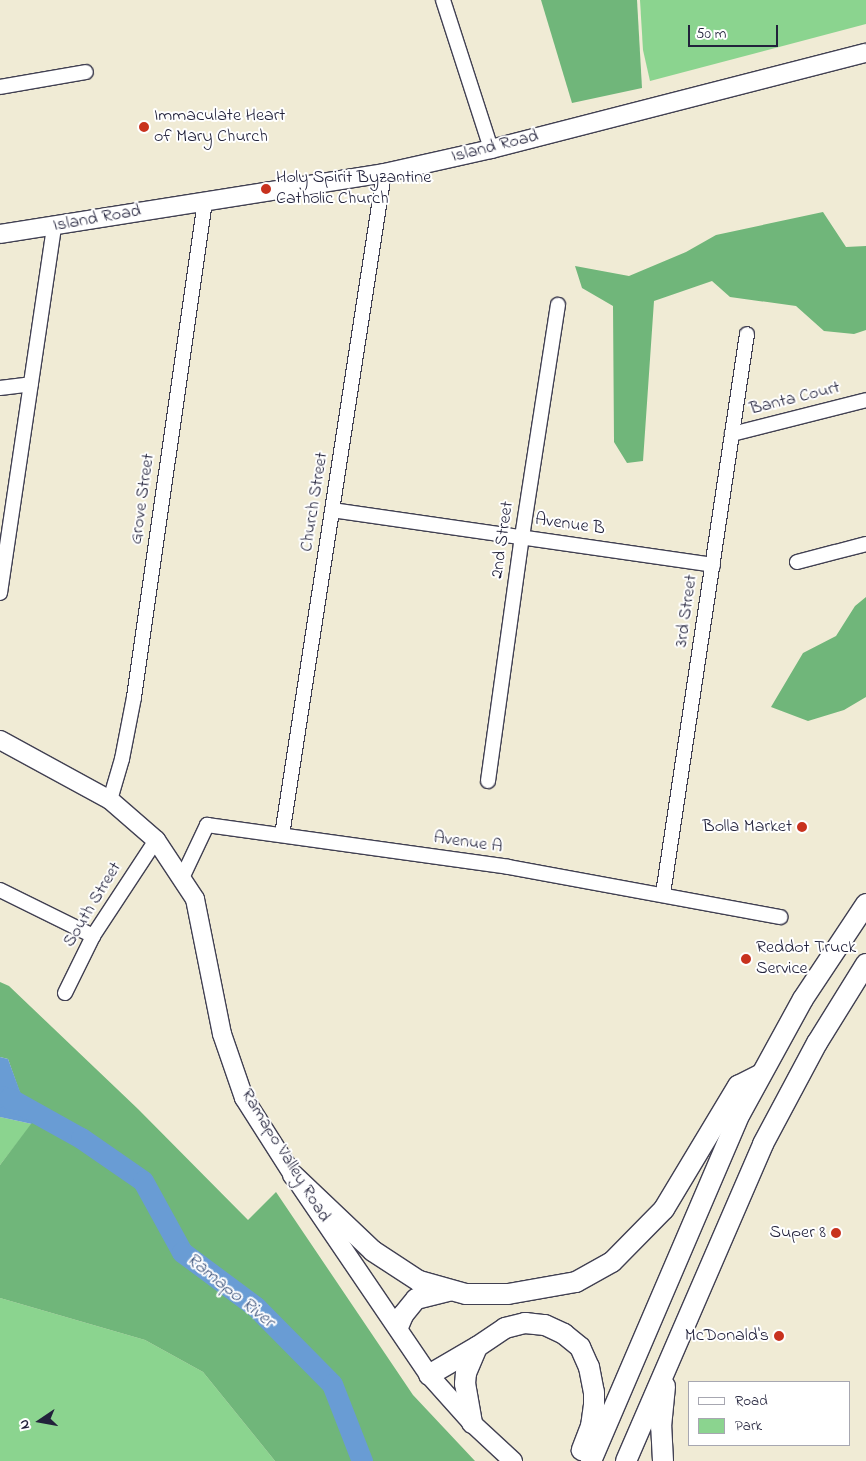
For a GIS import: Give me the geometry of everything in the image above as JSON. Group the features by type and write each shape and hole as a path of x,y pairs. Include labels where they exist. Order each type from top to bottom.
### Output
{"highway":[{"path":"591,1461 715,1170 760,1075 803,1000 866,904"},
{"path":"626,1461 763,1144 817,1043 866,964"},
{"path":"293,1175 373,1250 419,1280 449,1291 466,1294 538,1290 576,1282 612,1262 664,1209 738,1086 760,1075"},
{"path":"398,1327 403,1315 416,1299 449,1291"},
{"path":"429,1375 505,1328 526,1324 545,1325 564,1334 580,1347 589,1367 594,1392 591,1426 578,1461"},
{"path":"472,1424 465,1384 466,1373 477,1347"},
{"path":"663,1461 661,1427 666,1370"}],"main road":[{"name":"Island Road","path":"0,234 384,174 491,149 866,53"},
{"name":"Ramapo Valley Road","path":"0,740 110,800 156,840 195,899 222,1034 244,1098 293,1175 429,1375 472,1424 513,1461"}],"street":[{"path":"443,0 491,149"},
{"path":"0,86 86,72"},
{"name":"Church Street","path":"282,836 384,174"},
{"name":"Grove Street","path":"110,800 122,759 133,706 205,201"},
{"path":"0,593 54,226"},
{"name":"2nd Street","path":"488,781 522,537 558,305"},
{"name":"3rd Street","path":"664,894 747,334"},
{"path":"0,388 31,384"},
{"name":"Banta Court","path":"732,434 866,400"},
{"name":"Avenue B","path":"332,510 713,565"},
{"path":"797,562 866,544"},
{"name":"Avenue A","path":"182,878 207,825 508,867 664,894 780,917"},
{"name":"South Street","path":"65,993 93,936 156,840"},
{"path":"0,890 93,936"}],"green space":[{"path":"541,0 637,0 642,88 572,103"},
{"path":"640,0 866,0 866,24 650,81 643,50"},
{"path":"823,212 846,247 866,246 866,330 854,334 824,331 796,306 730,297 712,281 654,301 643,461 627,463 614,442 613,306 582,288 575,266 629,276 686,252 716,235"},
{"path":"866,597 866,697 844,710 808,721 771,707 803,653 836,636 855,606"},
{"path":"0,982 9,986 138,1109 248,1220 276,1192 413,1395 475,1461 275,1461 203,1372 145,1340 0,1298 0,1165 31,1124 8,1059 0,1057"},
{"path":"0,1117 32,1124 0,1165"},
{"path":"0,1298 145,1340 203,1372 275,1461 0,1461"}],"water":[{"path":"0,1057 8,1059 32,1124 0,1117"}],"waterway":[{"name":"Ramapo River","path":"0,1096 9,1098 81,1138 143,1181 182,1252 256,1307 332,1384 362,1461"}],"place":[{"name":"Immaculate Heart of Mary Church","path":"144,127"},
{"name":"Holy Spirit Byzantine Catholic Church","path":"266,189"},
{"name":"Bolla Market","path":"802,827"},
{"name":"Reddot Truck Service","path":"746,959"},
{"name":"Super 8","path":"836,1233"},
{"name":"McDonald's","path":"779,1336"}]}
